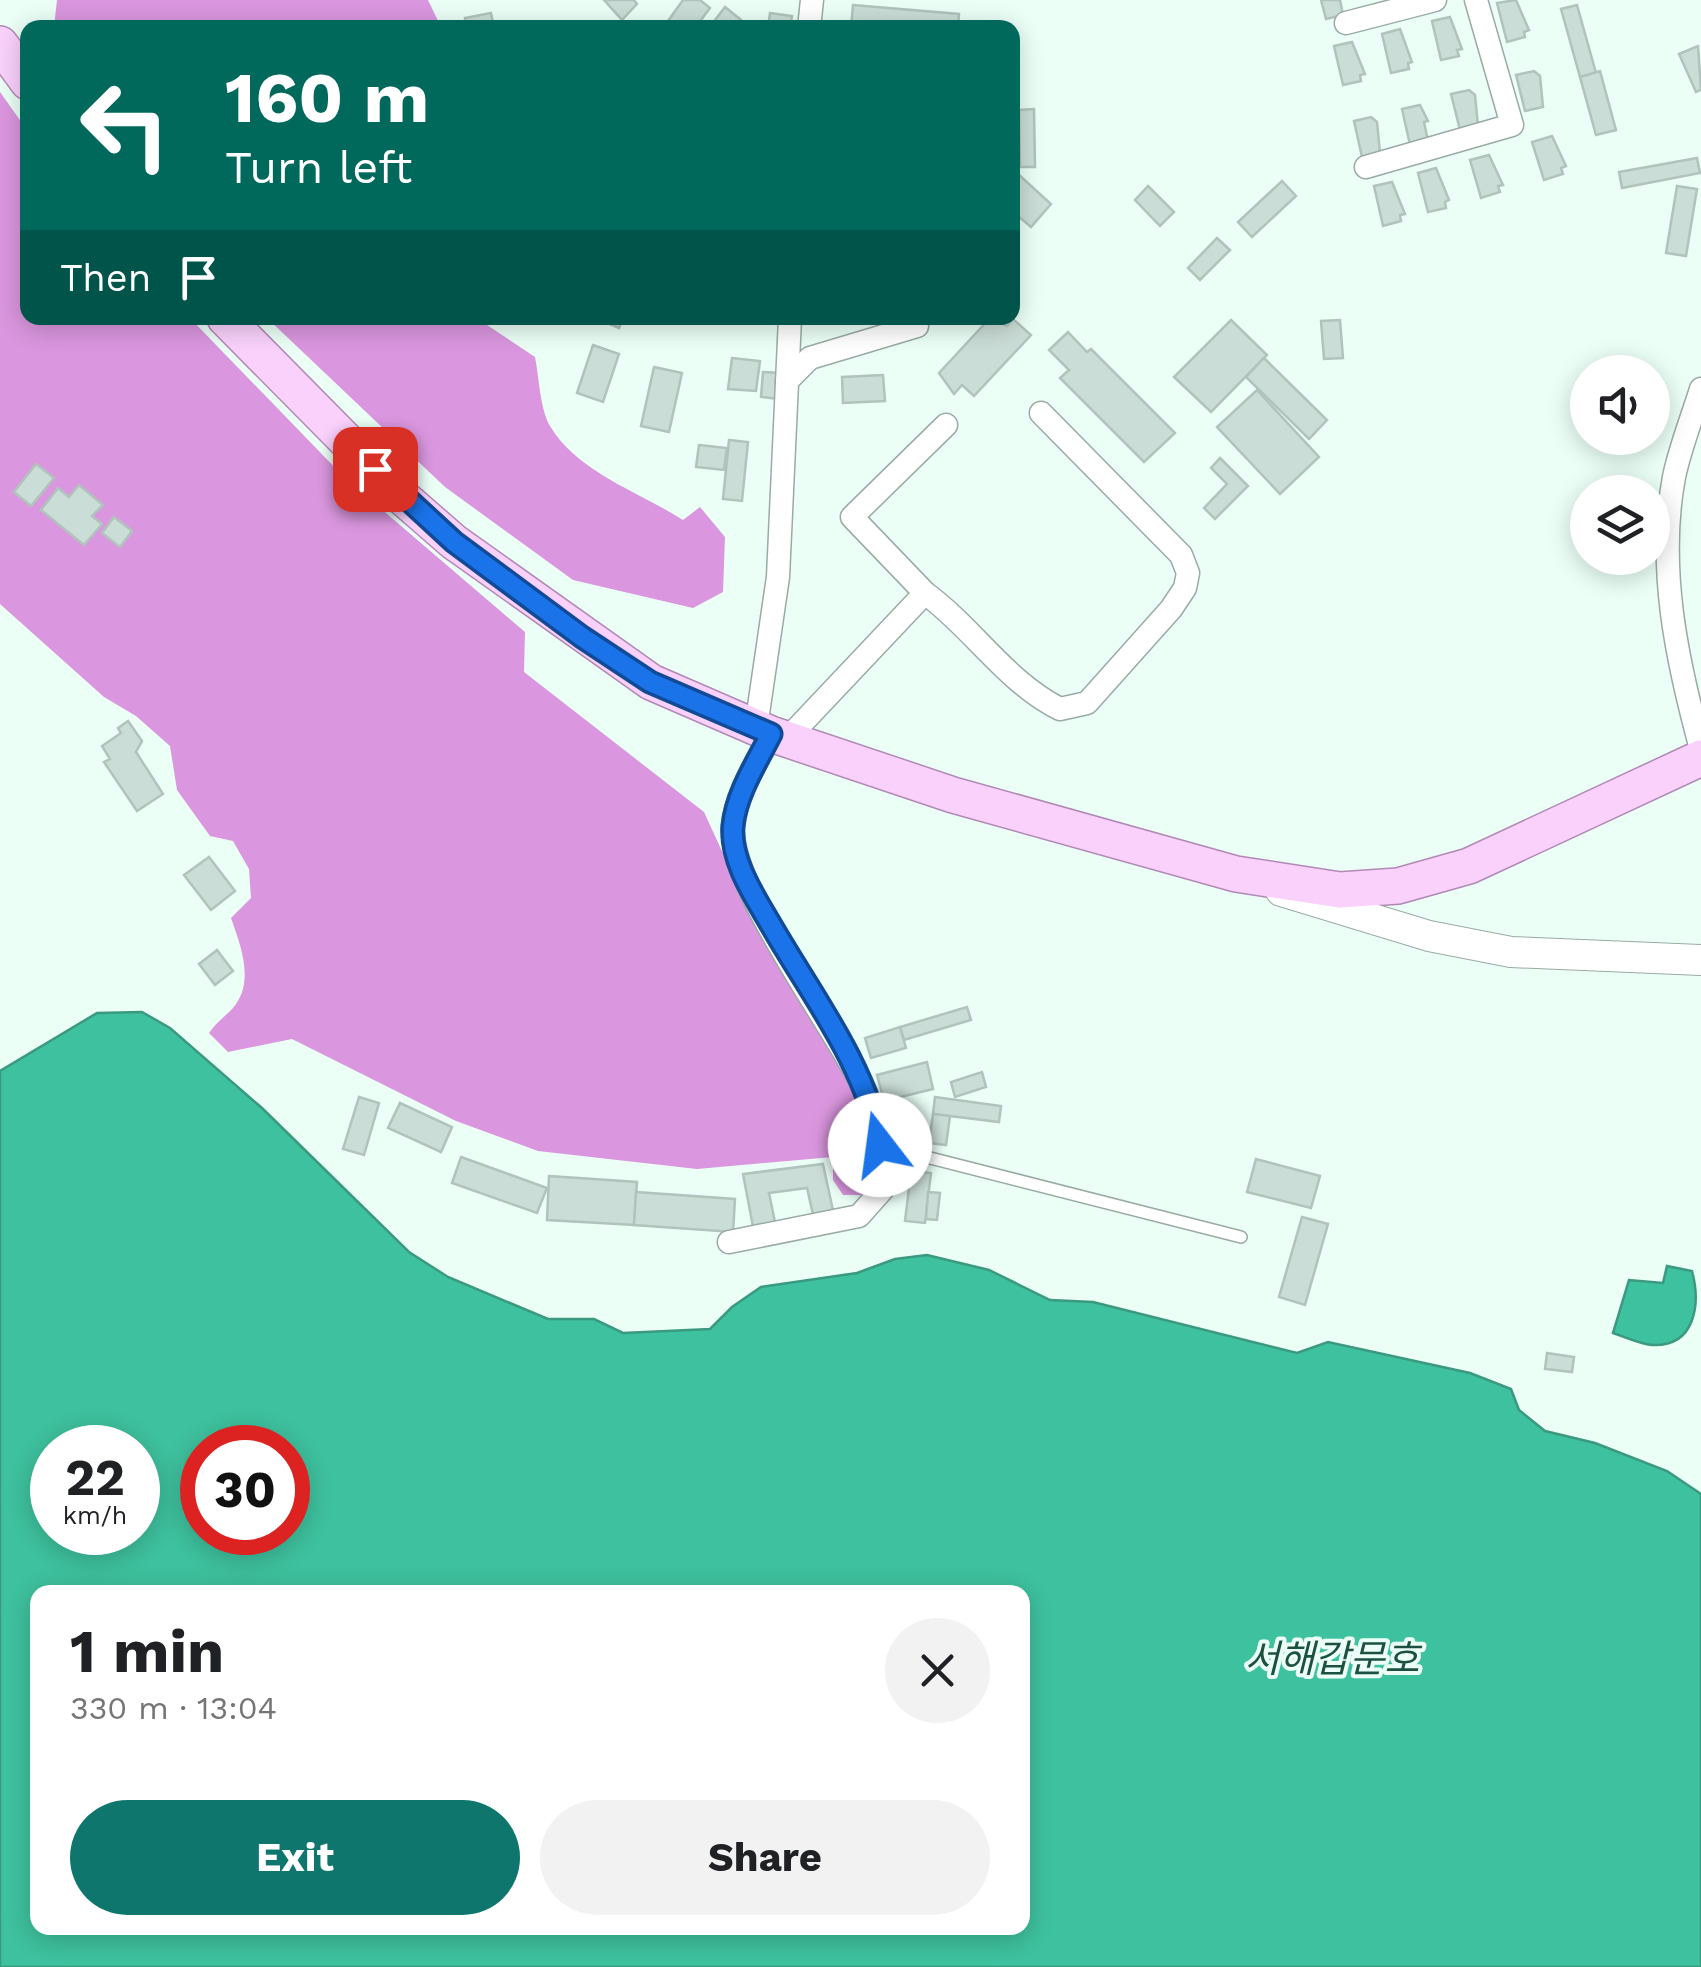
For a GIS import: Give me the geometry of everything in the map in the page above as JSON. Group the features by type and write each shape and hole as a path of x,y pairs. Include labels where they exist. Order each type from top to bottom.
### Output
{"main road":[{"path":"0,44 20,71"},
{"path":"232,325 400,494 454,542 650,682 772,733 954,795 1236,874 1343,913 1511,952 1701,960"},
{"path":"1236,874 1340,890 1398,886 1469,866 1701,758"}],"street":[{"path":"1346,24 1434,0"},
{"path":"1366,167 1512,125 1476,0"},
{"path":"772,733 790,325"},
{"path":"787,381 821,354 917,326"},
{"path":"1701,389 1674,476 1667,539 1670,610 1701,749"},
{"path":"946,425 852,517 1032,695 1060,709 1075,709 1087,703 1186,588 1188,573 1181,554 1041,414"},
{"path":"729,1242 858,1216 883,1189 880,1145 864,1087 742,872 734,841 738,805 772,733 925,593"}],"lane":[{"path":"880,1145 1242,1237"}],"shaded area":[{"path":"57,0 428,0 438,20 55,20"},
{"path":"0,92 20,120 20,325 197,325 345,478 525,632 524,672 704,812 760,934 863,1113 872,1182 862,1195 843,1195 833,1180 833,1157 697,1169 538,1151 456,1121 292,1039 228,1052 209,1033 236,1004 244,983 244,961 231,918 251,898 249,869 233,841 210,836 177,790 170,746 136,716 104,697 0,604"},
{"path":"274,325 487,325 535,357 547,419 577,457 683,520 700,507 725,537 723,592 693,608 573,580 445,487"}],"water":[{"name":"서해갑문호","path":"142,1012 170,1028 262,1108 409,1252 448,1277 548,1319 594,1319 623,1333 710,1329 761,1287 857,1273 895,1259 927,1255 989,1270 1050,1300 1093,1302 1297,1353 1328,1342 1470,1373 1511,1389 1519,1410 1545,1431 1595,1443 1667,1471 1701,1494 1701,1967 0,1967 0,1071 97,1013"},
{"path":"1667,1266 1692,1271 1695,1310 1686,1331 1666,1344 1652,1345 1613,1333 1629,1280 1663,1283"}],"building":[{"path":"604,0 634,0 637,4 622,20"},
{"path":"683,0 700,0 710,8 701,20 669,20"},
{"path":"1321,0 1340,0 1343,15 1326,19"},
{"path":"1516,0 1529,30 1524,32 1525,37 1507,42 1497,3"},
{"path":"853,5 959,14 959,20 852,20"},
{"path":"1577,5 1596,73 1580,77 1561,9"},
{"path":"725,7 741,20 715,20"},
{"path":"491,13 492,20 465,20"},
{"path":"770,13 792,16 791,20 769,20"},
{"path":"1450,17 1462,49 1457,50 1459,56 1441,60 1432,21"},
{"path":"1400,29 1412,62 1408,63 1409,69 1391,73 1382,34"},
{"path":"1352,42 1365,74 1360,75 1361,81 1343,85 1334,46"},
{"path":"1698,46 1701,90 1696,92 1679,54"},
{"path":"1534,71 1540,76 1543,107 1525,111 1516,75"},
{"path":"1600,71 1616,130 1596,135 1580,77"},
{"path":"1469,90 1475,95 1478,126 1460,130 1451,94"},
{"path":"1420,105 1428,121 1424,122 1428,141 1410,145 1402,109"},
{"path":"1034,109 1035,167 1020,167 1020,110"},
{"path":"1371,117 1377,122 1380,153 1362,157 1354,121"},
{"path":"1552,136 1566,166 1561,168 1563,174 1544,180 1532,142"},
{"path":"1489,155 1503,185 1498,186 1500,192 1481,198 1470,160"},
{"path":"1697,158 1700,173 1622,188 1619,172"},
{"path":"1436,168 1449,200 1445,202 1446,208 1428,212 1418,173"},
{"path":"1020,176 1051,204 1031,227 1020,218"},
{"path":"1282,181 1296,196 1252,237 1238,222"},
{"path":"1392,182 1405,214 1400,215 1401,221 1383,226 1374,186"},
{"path":"1148,186 1174,212 1160,226 1135,200"},
{"path":"1677,186 1697,189 1686,256 1666,253"},
{"path":"1217,238 1230,250 1200,280 1188,268"},
{"path":"1231,320 1267,355 1211,412 1174,377"},
{"path":"1340,320 1343,358 1324,359 1321,321"},
{"path":"984,325 1020,325 1031,335 974,396 962,385 954,394 939,373"},
{"path":"1068,332 1087,352 1091,349 1175,433 1144,462 1060,378 1069,370 1049,350"},
{"path":"593,345 619,354 603,402 577,393"},
{"path":"732,358 760,361 756,391 728,389"},
{"path":"1264,358 1327,420 1309,439 1246,377"},
{"path":"654,367 682,373 669,432 641,426"},
{"path":"763,372 781,373 779,399 761,397"},
{"path":"883,375 885,401 843,403 842,377"},
{"path":"1257,390 1319,457 1280,494 1217,427"},
{"path":"729,440 748,442 742,501 723,499"},
{"path":"699,445 727,448 724,470 696,467"},
{"path":"1220,458 1248,486 1215,519 1204,508 1227,484 1211,468"},
{"path":"36,464 54,478 31,506 14,492"},
{"path":"79,485 103,505 92,516 102,524 84,545 41,510 58,488 69,497"},
{"path":"114,517 132,531 120,547 102,533"},
{"path":"128,721 142,741 136,752 163,794 137,811 104,762 110,759 102,746 121,733 118,728"},
{"path":"209,857 235,891 211,910 184,875"},
{"path":"217,950 233,971 215,985 199,964"},
{"path":"967,1007 971,1020 904,1040 900,1027"},
{"path":"900,1027 906,1048 871,1058 865,1038"},
{"path":"927,1062 933,1089 884,1101 877,1075"},
{"path":"982,1072 986,1087 955,1097 951,1082"},
{"path":"359,1097 379,1103 364,1155 343,1149"},
{"path":"935,1097 1001,1106 999,1122 933,1114"},
{"path":"400,1103 452,1127 441,1152 388,1128"},
{"path":"933,1114 950,1116 946,1145 929,1143"},
{"path":"461,1157 547,1188 537,1213 452,1183"},
{"path":"1256,1159 1320,1176 1311,1208 1247,1192"},
{"path":"823,1164 834,1215 814,1219 807,1188 769,1193 776,1227 754,1232 743,1174"},
{"path":"911,1171 931,1173 925,1223 905,1221"},
{"path":"549,1176 637,1182 634,1225 547,1220"},
{"path":"636,1192 735,1199 733,1232 634,1225"},
{"path":"928,1192 940,1193 937,1220 926,1219"},
{"path":"1302,1217 1328,1224 1305,1305 1279,1297"},
{"path":"1547,1353 1574,1357 1572,1372 1545,1369"}],"route":[{"path":"375,469 454,542 582,637 650,682 771,734 750,774 733,825 742,872 864,1087 880,1145"}]}
